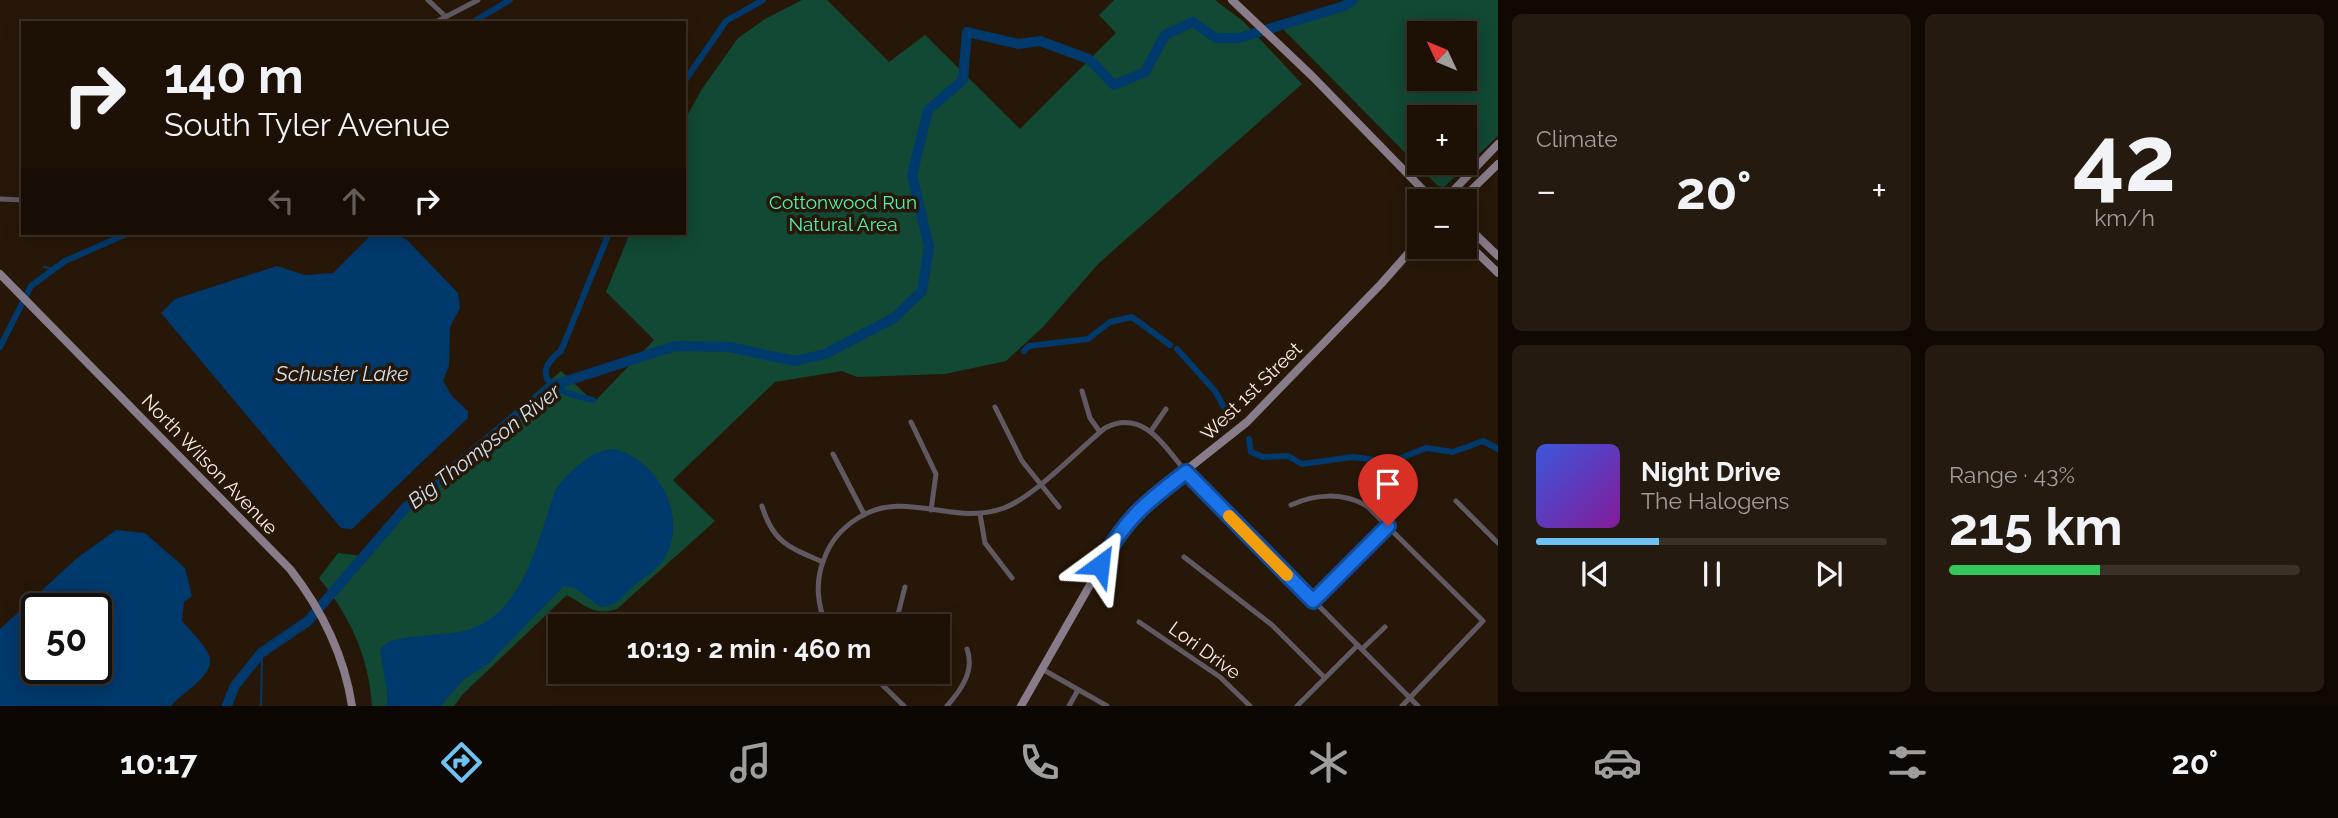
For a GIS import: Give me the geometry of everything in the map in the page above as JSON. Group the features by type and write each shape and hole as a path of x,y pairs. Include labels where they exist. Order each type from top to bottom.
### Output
{"main road":[{"path":"1232,0 1274,38 1422,189"},
{"path":"1455,189 1498,144"},
{"path":"1472,189 1498,164"},
{"path":"1477,236 1498,256"},
{"path":"1477,253 1498,273"},
{"name":"West 1st Street","path":"1021,706 1123,527 1141,506 1247,422 1381,285 1407,254"},
{"name":"North Wilson Avenue","path":"0,274 290,569 328,628 348,682 352,706"}],"street":[{"path":"428,0 446,17"},
{"path":"438,21 478,0"},
{"path":"0,199 21,200"},
{"path":"1082,391 1090,418 1100,432"},
{"path":"995,407 1022,461 1059,507"},
{"path":"1152,431 1166,409"},
{"path":"911,422 936,474 931,510"},
{"path":"822,614 818,594 823,562 835,538 847,525 864,514 896,505 963,515 1008,507 1100,432 1110,426 1136,424 1152,431 1186,472 1418,706"},
{"path":"833,454 864,514"},
{"path":"1291,505 1304,499 1325,496 1350,498 1367,506 1483,621 1402,706"},
{"path":"1456,501 1498,543"},
{"path":"762,506 768,526 775,535 799,552 823,562"},
{"path":"980,514 985,543 1012,578"},
{"path":"1313,601 1388,526"},
{"path":"1184,557 1272,625 1325,678"},
{"path":"898,614 905,587"},
{"name":"Lori Drive","path":"1139,622 1220,677 1250,706"},
{"path":"1297,706 1325,678 1385,627"},
{"path":"947,706 969,673 967,649"},
{"path":"1042,669 1107,706"},
{"path":"881,684 904,706"},
{"path":"1069,706 1078,690"}],"green space":[{"name":"Cottonwood Run Natural Area","path":"802,0 827,0 889,62 925,35 1020,129 1116,33 1099,15 1114,0 1215,0 1244,22 1302,84 1099,263 1043,327 1006,361 945,374 857,377 842,371 775,382 673,480 715,521 617,609 597,611 567,595 463,694 454,706 372,706 367,671 356,638 340,607 319,578 338,553 363,556 402,508 561,371 594,402 654,340 606,292 629,235 686,235 686,117 702,89 738,38 765,19"},
{"path":"1359,0 1498,0 1498,136 1477,156 1477,105 1407,105 1407,155 1282,28 1340,12"},
{"path":"1427,175 1457,175 1444,187 1438,186"}],"water":[{"name":"Schuster Lake","path":"371,235 398,235 408,241 458,293 460,308 450,327 449,366 443,381 452,396 468,411 468,418 352,529 341,528 161,313 175,299 277,266 305,275 333,273"},
{"path":"614,449 643,464 655,476 671,507 672,539 659,565 611,605 601,607 575,588 564,586 488,664 463,680 441,706 387,706 380,649 404,638 468,630 491,618 506,605 528,569 556,489 589,457"},
{"path":"116,530 145,533 185,568 192,596 184,602 182,621 207,651 209,667 199,681 171,706 0,706 0,629 21,610 21,684 112,684 112,593 39,593 77,558"}],"waterway":[{"path":"474,21 510,0"},
{"path":"686,79 726,21 763,0"},
{"name":"Big Thompson River","path":"227,706 234,687 261,653 308,621 406,507 554,385 675,346 729,347 795,361 825,354 894,318 922,291 929,247 912,175 928,110 963,80 967,32 1018,44 1040,41 1089,59 1114,85 1145,72 1165,35 1193,22 1216,38 1239,38 1344,6 1353,0"},
{"path":"0,347 31,286 65,261 124,235"},
{"path":"593,400 560,389 547,378 546,371 550,361 561,351 608,235"},
{"path":"44,267 54,269"},
{"path":"1024,351 1029,346 1088,339 1110,322 1132,317 1170,345"},
{"path":"1177,349 1215,391 1228,414"},
{"path":"1249,439 1251,452 1263,457 1288,456 1302,464 1353,457 1391,462 1426,448 1453,452 1483,441 1498,449"},
{"path":"261,706 262,652"}],"slow traffic":[{"path":"1229,516 1287,575"}],"route":[{"path":"1100,565 1123,527 1141,506 1186,472 1313,601 1388,526"}]}
